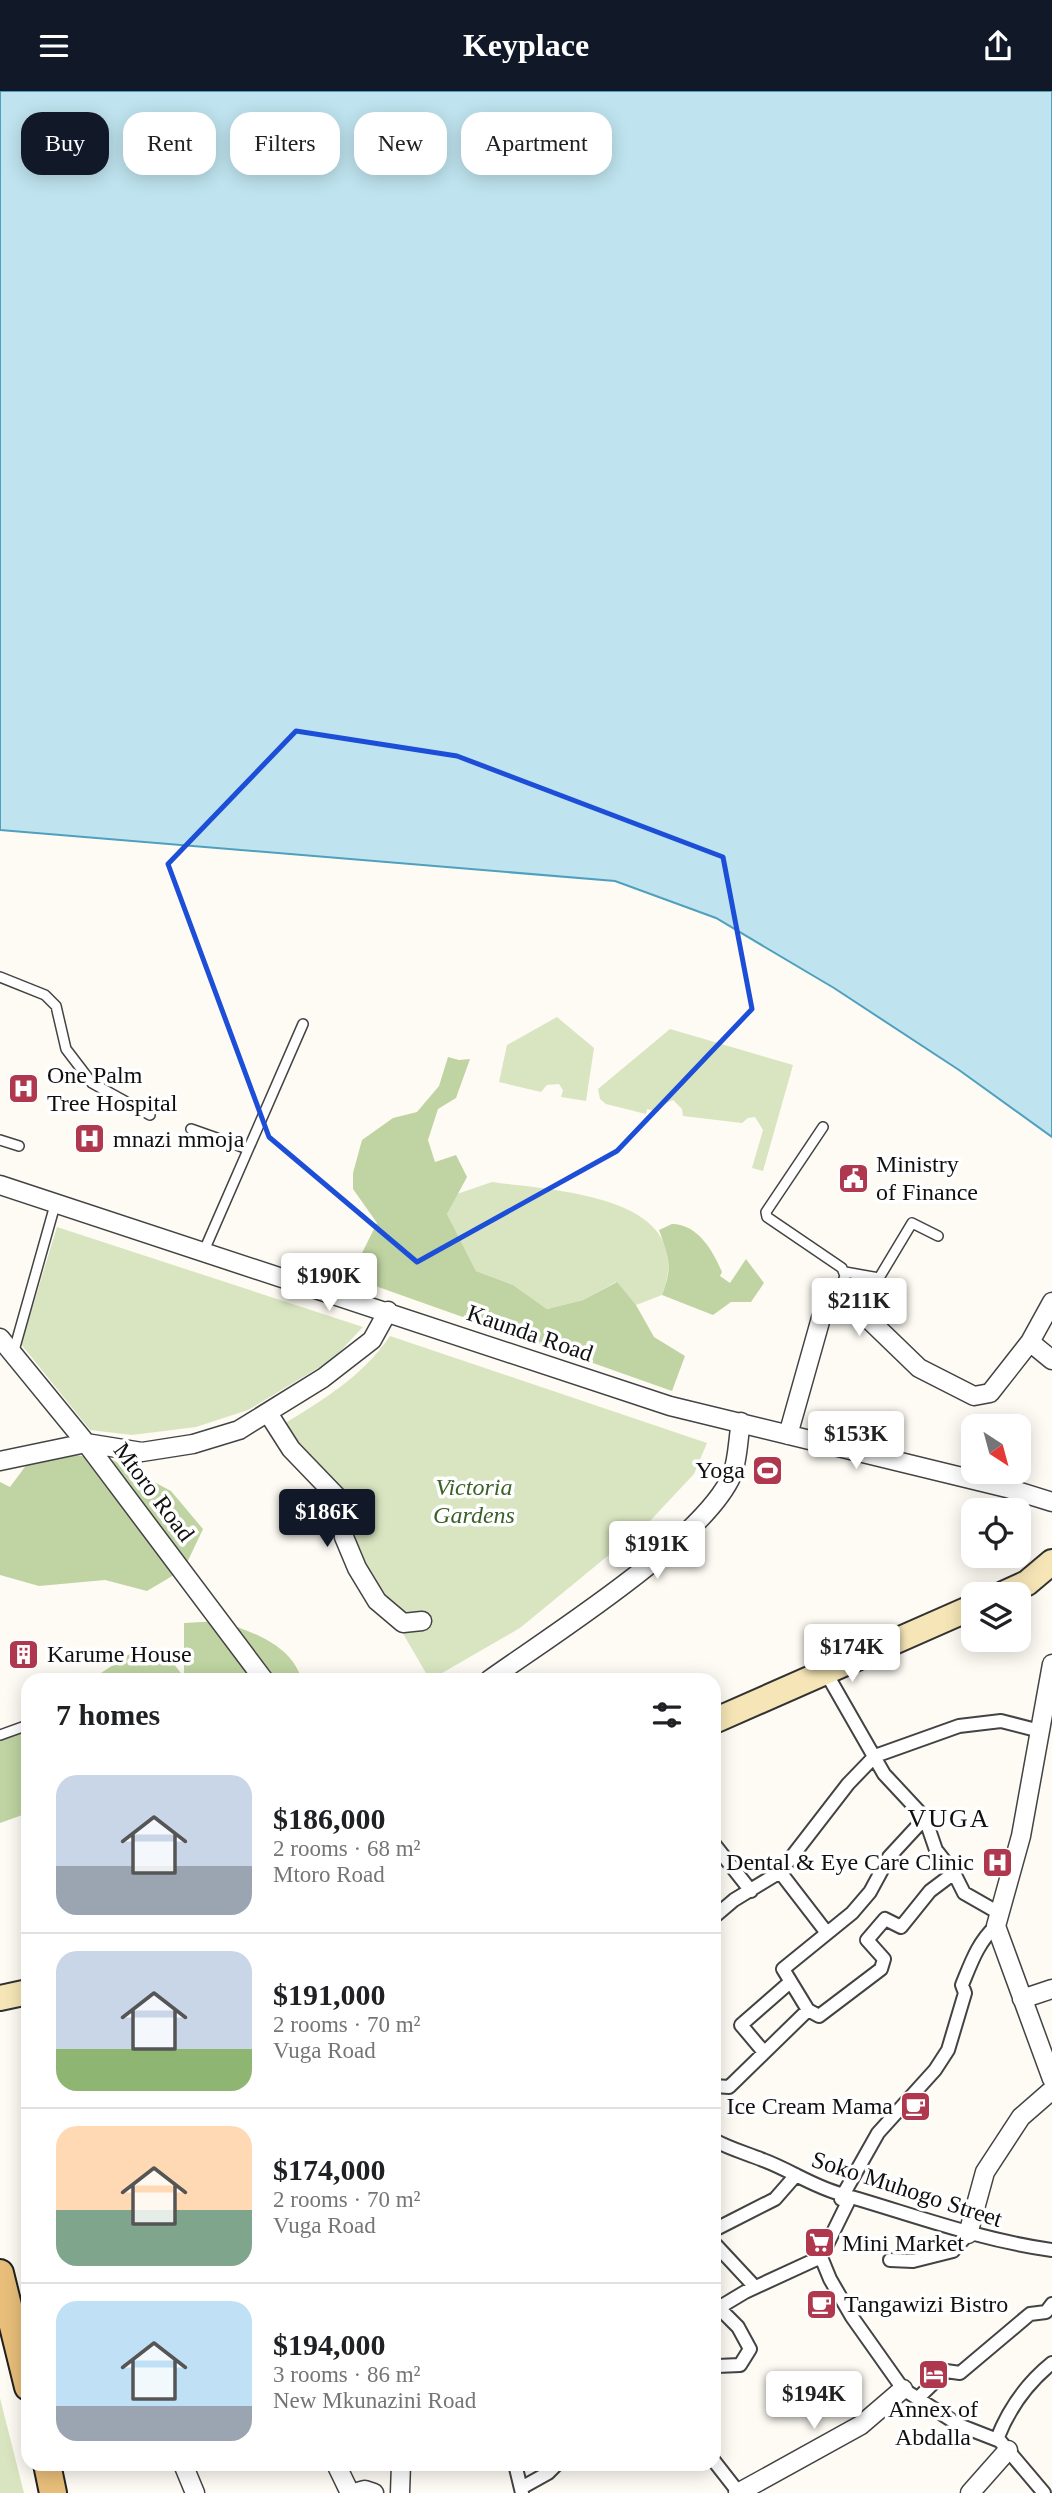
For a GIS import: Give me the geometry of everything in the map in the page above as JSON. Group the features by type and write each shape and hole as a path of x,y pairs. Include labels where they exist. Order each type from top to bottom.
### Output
{"main road":[{"path":"1028,1582 1052,1562"},
{"path":"721,1718 961,1612"},
{"path":"0,1998 21,1994"},
{"path":"0,2273 21,2358"},
{"path":"48,2471 53,2493"}],"street":[{"name":"Kaunda Road","path":"0,1185 670,1406 1007,1488 1052,1502"},
{"path":"788,1435 821,1318 835,1302 850,1304 868,1318 919,1368 974,1396 990,1393 1030,1342 1052,1302"},
{"path":"0,1461 86,1443 142,1452 193,1444 239,1430 323,1378 372,1340 388,1311"},
{"name":"Mtoro Road","path":"0,1338 86,1443 259,1673"},
{"path":"1030,1342 1052,1360"},
{"path":"268,1413 291,1449 342,1503 347,1548 370,1592 403,1623 422,1621"},
{"path":"499,1673 610,1595 671,1545 708,1509 732,1475 741,1422"},
{"path":"721,2304 821,2257 848,2202 841,2199 878,2133 935,2070 948,2050 965,1993 962,1985 983,1938 997,1920 1021,1836 1046,1733 1052,1664"},
{"path":"825,1671 884,1774 925,1818 936,1850 954,1873 964,1893 997,1920 1022,1999 1052,2079"},
{"path":"721,1912 780,1872 848,1784 876,1756 959,1726 1001,1721 1046,1733"},
{"path":"925,1818 889,1857 870,1892 852,1913 783,1969 789,1983 808,2010 819,2016 881,1969 884,1959 867,1940 885,1919 901,1927 930,1891 954,1873"},
{"path":"721,1853 751,1891"},
{"path":"780,1872 827,1933"},
{"path":"763,2051 741,2025 789,1983"},
{"path":"1022,1999 1052,1989"},
{"path":"721,2086 729,2087 808,2010"},
{"path":"890,2260 913,2261 953,2251 968,2234 985,2172 1021,2117 1052,2090"},
{"name":"Soko Muhogo Street","path":"721,2143 843,2195 968,2234 1052,2250"},
{"path":"721,2226 775,2199 796,2175"},
{"path":"721,2251 755,2287"},
{"path":"821,2257 830,2279 852,2317 911,2393 959,2425 1002,2444 1044,2493"},
{"path":"721,2470 739,2493 861,2425 946,2371 960,2373 1030,2314 1046,2312 1052,2304"},
{"path":"721,2311 750,2349 740,2365 721,2366"},
{"path":"970,2493 1002,2444 1007,2413 1034,2377 1052,2363"},
{"path":"186,2471 195,2493"},
{"path":"340,2471 352,2493 365,2490 374,2493"},
{"path":"400,2493 401,2471"},
{"path":"517,2471 521,2491 550,2471"}],"lane":[{"path":"0,977 45,995 56,1006 66,1049 92,1083 150,1115"},
{"path":"203,1253 303,1024"},
{"path":"823,1127 766,1212 767,1217 845,1272 879,1277"},
{"path":"191,1129 248,1149"},
{"path":"0,1140 19,1146"},
{"path":"13,1354 55,1205"},
{"path":"868,1318 879,1297 879,1277 912,1223 937,1235"},
{"path":"835,1302 845,1272"},
{"path":"0,1735 21,1728"}],"highlighted area":[{"path":"296,731 457,756 723,857 752,1009 617,1151 417,1262 269,1137 168,864"}],"green space":[{"path":"557,1017 594,1048 586,1101 561,1097 563,1090 559,1084 547,1085 541,1092 499,1082 507,1045"},
{"path":"670,1029 793,1065 763,1171 752,1168 763,1130 755,1117 742,1123 683,1116 682,1109 673,1100 662,1105 658,1112 647,1109 646,1114 606,1104 600,1099 598,1089"},
{"path":"448,1057 470,1059 456,1098 438,1109 428,1140 435,1162 456,1155 467,1177 447,1214 476,1271 513,1285 547,1309 583,1300 617,1282 636,1305 654,1337 685,1356 672,1391 350,1277 377,1223 353,1189 353,1173 362,1140 393,1118 417,1112 439,1086"},
{"path":"492,1182 584,1195 615,1204 642,1218 660,1236 668,1262 662,1295 636,1305 616,1282 583,1300 547,1309 513,1285 476,1271 447,1214 457,1194"},
{"path":"672,1224 690,1229 703,1240 722,1272 720,1276 730,1283 746,1259 764,1283 751,1302 731,1302 713,1315 662,1295 669,1269 659,1230"},
{"path":"57,1227 363,1327 333,1359 248,1410 196,1427 132,1435 90,1430 21,1344"},
{"name":"Victoria Gardens","path":"390,1336 707,1443 694,1474 649,1522 520,1628 442,1673 426,1673 282,1425 355,1375"},
{"path":"36,1452 109,1458 171,1491 203,1529 184,1569 147,1591 105,1580 39,1586 0,1575 0,1482 10,1487"},
{"path":"220,1621 257,1635 280,1648 299,1673 184,1673 184,1623"},
{"path":"143,1645 170,1659 181,1673 101,1673"},
{"path":"6,1727 21,1728 21,1816 0,1823 0,1740"},
{"path":"0,2398 24,2493 0,2493"}],"water":[{"path":"0,91 1052,91 1052,1137 959,1070 834,988 716,918 615,881 0,830"}],"place":[{"name":"One Palm Tree Hospital","path":"24,1089"},
{"name":"mnazi mmoja","path":"90,1139"},
{"name":"Ministry of Finance","path":"853,1178"},
{"name":"Yoga","path":"768,1470"},
{"name":"Karume House","path":"24,1654"},
{"name":"Dental & Eye Care Clinic","path":"997,1862"},
{"name":"Ice Cream Mama","path":"916,2106"},
{"name":"Mini Market","path":"819,2243"},
{"name":"Tangawizi Bistro","path":"821,2304"},
{"name":"Annex of Abdalla","path":"933,2375"}],"district":[{"name":"VUGA","path":"949,1818"}]}
